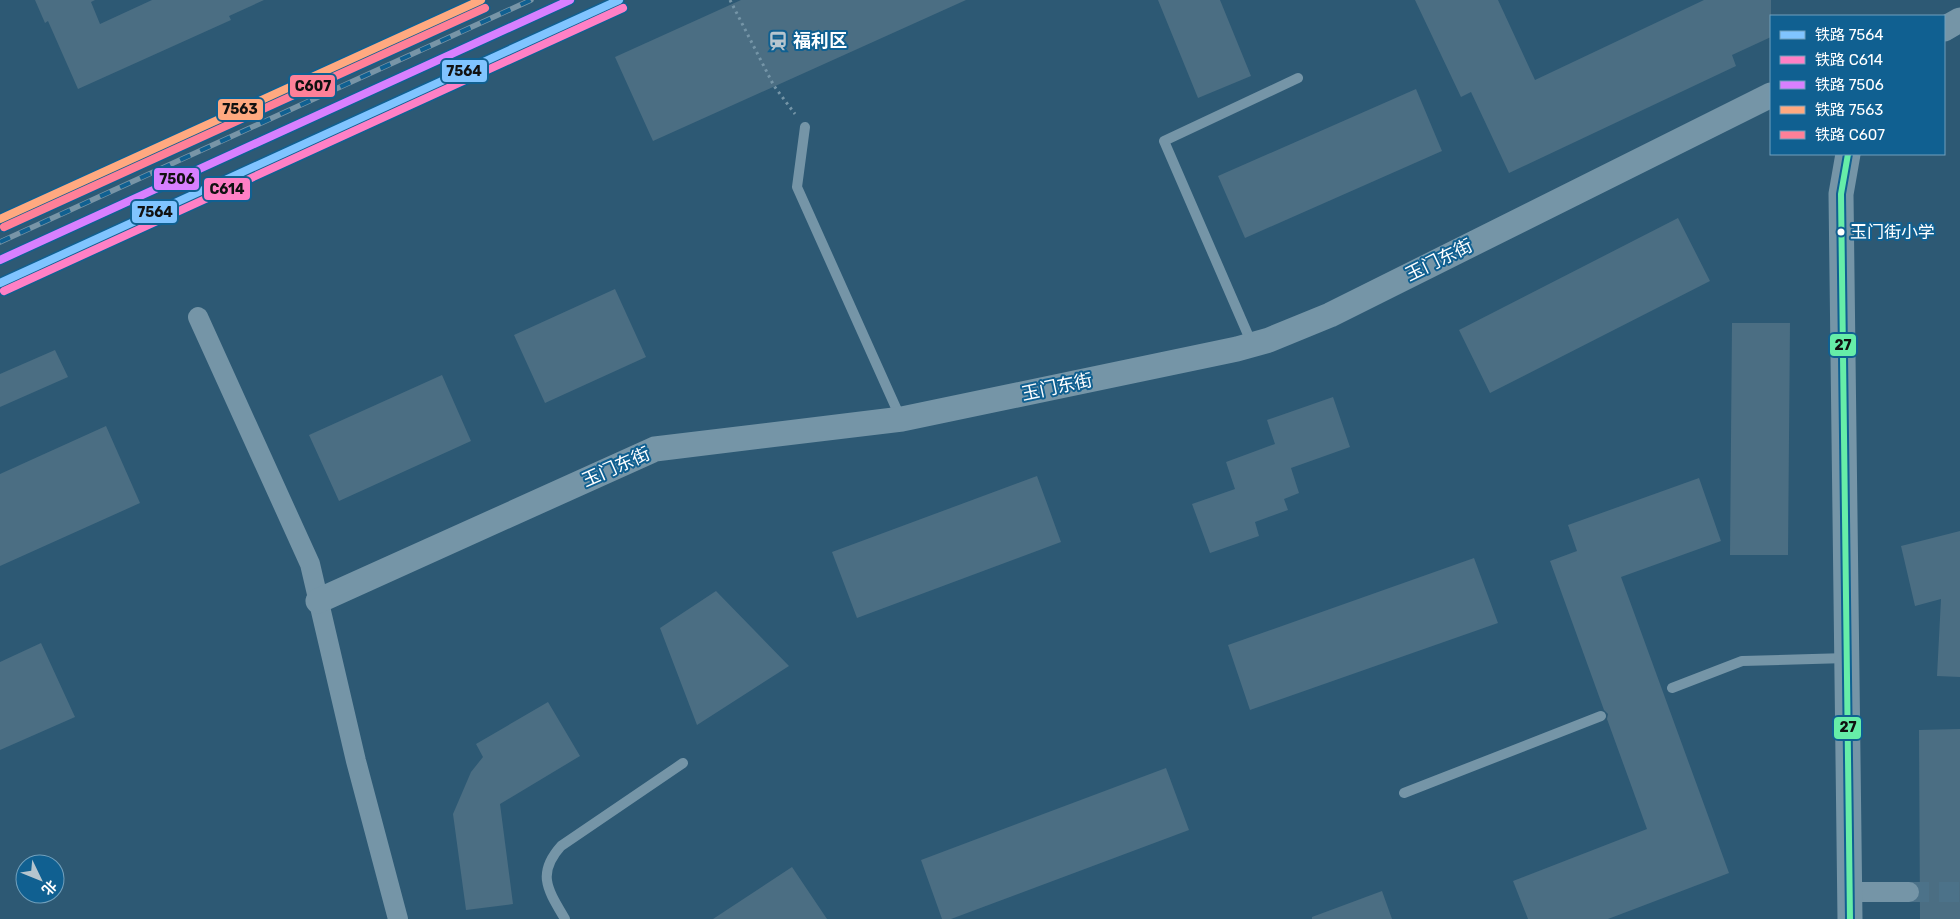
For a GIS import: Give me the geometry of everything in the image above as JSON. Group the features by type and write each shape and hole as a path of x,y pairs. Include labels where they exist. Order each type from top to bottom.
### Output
{"street":[{"path":"1945,29 1960,20"},
{"name":"玉门东街","path":"318,601 655,449 902,420 1205,356 1253,344 1300,328 1330,315 1770,95"},
{"path":"1848,155 1841,194 1850,919"},
{"path":"198,317 310,564 356,761 398,919"},
{"path":"1849,892 1909,892"}],"lane":[{"path":"1253,344 1164,141 1298,78"},
{"path":"805,127 797,187 902,420"},
{"path":"1672,688 1742,661 1846,658"},
{"path":"1404,793 1601,716"},
{"path":"565,919 548,890 546,878 548,866 553,855 561,846 683,762"}],"path":[{"path":"730,0 774,86 805,127"}],"building":[{"path":"35,0 95,0 91,2 100,24 152,0 264,0 229,16 231,20 78,89 48,21 45,23"},
{"path":"741,0 966,0 653,141 615,57"},
{"path":"1158,0 1220,0 1251,76 1198,98"},
{"path":"1415,0 1498,0 1535,80 1704,0 1771,0 1770,37 1732,55 1736,66 1509,173 1471,92 1461,97"},
{"path":"1416,89 1442,151 1245,238 1218,176"},
{"path":"1678,218 1710,281 1490,393 1459,330"},
{"path":"615,289 646,357 545,403 514,335"},
{"path":"1732,323 1790,323 1788,555 1730,555"},
{"path":"55,350 68,377 0,407 0,374"},
{"path":"442,375 471,441 339,501 309,435"},
{"path":"1333,397 1350,447 1291,468 1299,493 1284,499 1288,510 1255,522 1259,536 1210,553 1192,504 1235,489 1226,462 1275,444 1267,420"},
{"path":"106,426 140,503 0,566 0,474"},
{"path":"1037,476 1061,542 857,618 832,552"},
{"path":"1699,478 1721,541 1621,577 1729,873 1608,919 1528,919 1513,881 1647,829 1607,719 1608,714 1604,710 1550,561 1577,551 1568,525"},
{"path":"1960,531 1960,677 1937,676 1941,599 1915,606 1901,546"},
{"path":"1474,558 1498,623 1250,710 1228,645"},
{"path":"716,591 789,666 697,725 660,628"},
{"path":"41,643 75,717 0,750 0,662"},
{"path":"548,702 580,756 500,804 513,904 466,910 453,814 471,772 483,757 476,744"},
{"path":"1960,729 1960,919 1920,919 1919,730"},
{"path":"1166,768 1189,830 951,919 942,919 921,860"},
{"path":"792,867 827,919 713,919"},
{"path":"1382,891 1392,919 1312,919 1312,917"}],"tunnel":[{"path":"1909,892 1960,892"}],"railway":[{"path":"0,242 531,0"}],"rail line":[{"name":"7563","path":"0,219 481,0"},
{"name":"7506","path":"0,260 570,0"},
{"name":"7564","path":"0,283 619,0"},
{"name":"C607","path":"4,227 485,8"},
{"name":"C614","path":"4,291 623,8"}],"transit line":[{"name":"27","path":"1848,155 1841,194 1850,919"}],"place":[{"name":"福利区","path":"778,41"},
{"name":"玉门街小学","path":"1841,232"}]}
